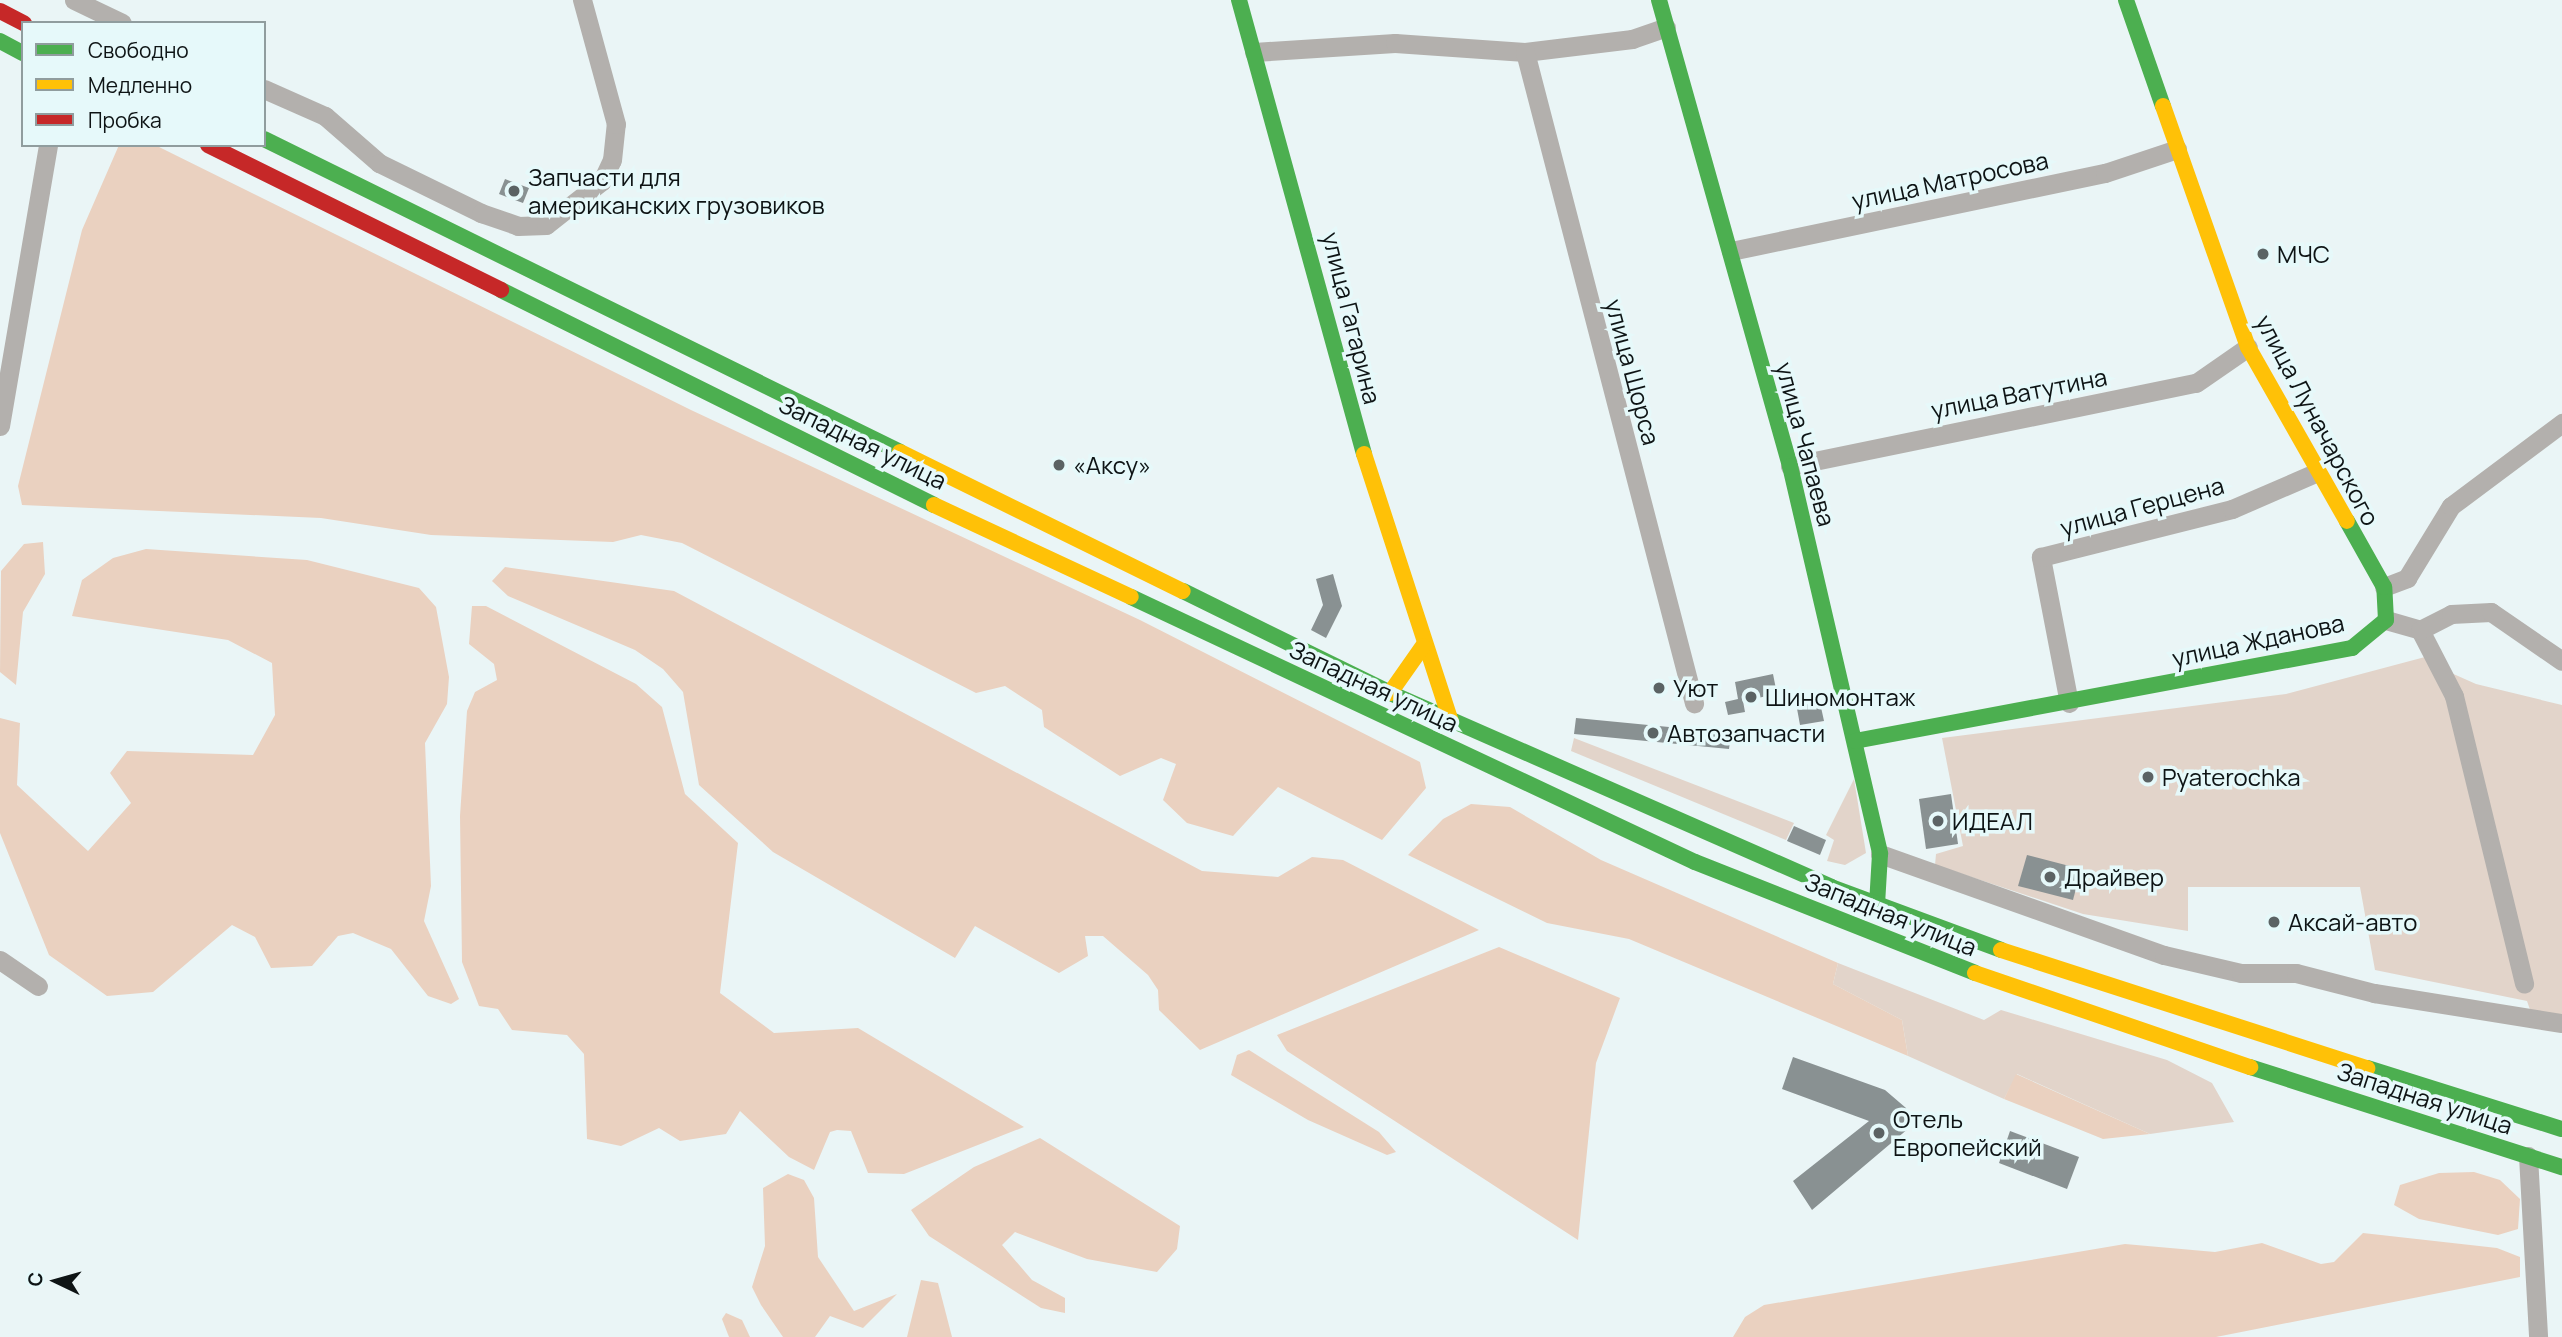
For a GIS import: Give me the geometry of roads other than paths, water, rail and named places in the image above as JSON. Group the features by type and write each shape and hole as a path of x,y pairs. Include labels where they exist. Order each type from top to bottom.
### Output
{"main road":[{"name":"улица Гагарина","path":"1239,0 1423,646 1451,721"},
{"name":"улица Чапаева","path":"1660,0 1790,466 1880,854 1877,905"},
{"name":"улица Луначарского","path":"2126,0 2248,346 2315,473 2384,587 2386,620"},
{"path":"4,8 21,21"},
{"path":"0,41 21,52"},
{"name":"Западная улица","path":"266,140 1390,693 1877,905 2231,1028 2562,1129"},
{"name":"Западная улица","path":"212,147 914,495 1695,862 2045,1001 2562,1167"},
{"name":"улица Жданова","path":"1855,741 2069,704 2352,648 2386,620"},
{"path":"1390,693 1423,646"}],"street":[{"path":"74,0 118,21"},
{"path":"266,90 325,116 379,163 481,213 518,226 545,225 603,181 612,160 616,124 582,0"},
{"path":"1254,52 1395,43 1525,52 1632,39 1667,27"},
{"name":"улица Щорса","path":"1525,52 1694,704"},
{"path":"0,426 48,147"},
{"name":"улица Матросова","path":"1731,251 2105,173 2177,149"},
{"name":"улица Ватутина","path":"1790,466 2196,383 2248,346"},
{"path":"2384,587 2407,578 2451,506 2562,423"},
{"name":"улица Герцена","path":"2069,704 2041,557 2232,509 2315,473"},
{"path":"2386,620 2420,629 2451,614 2491,612 2562,661"},
{"path":"2420,629 2454,696 2524,984"},
{"path":"1880,854 2164,954 2241,973 2297,973 2562,1023"},
{"path":"0,960 38,986"},
{"path":"2528,1156 2538,1337"}],"place":[{"name":"Запчасти для американских грузовиков","path":"514,191"},
{"name":"МЧС","path":"2263,254"},
{"name":"«Аксу»","path":"1059,465"},
{"name":"Уют","path":"1659,688"},
{"name":"Шиномонтаж","path":"1751,697"},
{"name":"Автозапчасти","path":"1653,733"},
{"name":"Pyaterochka","path":"2148,777"},
{"name":"ИДЕАЛ","path":"1938,821"},
{"name":"Драйвер","path":"2050,877"},
{"name":"Аксай-авто","path":"2274,922"},
{"name":"Отель Европейский","path":"1879,1133"}]}
